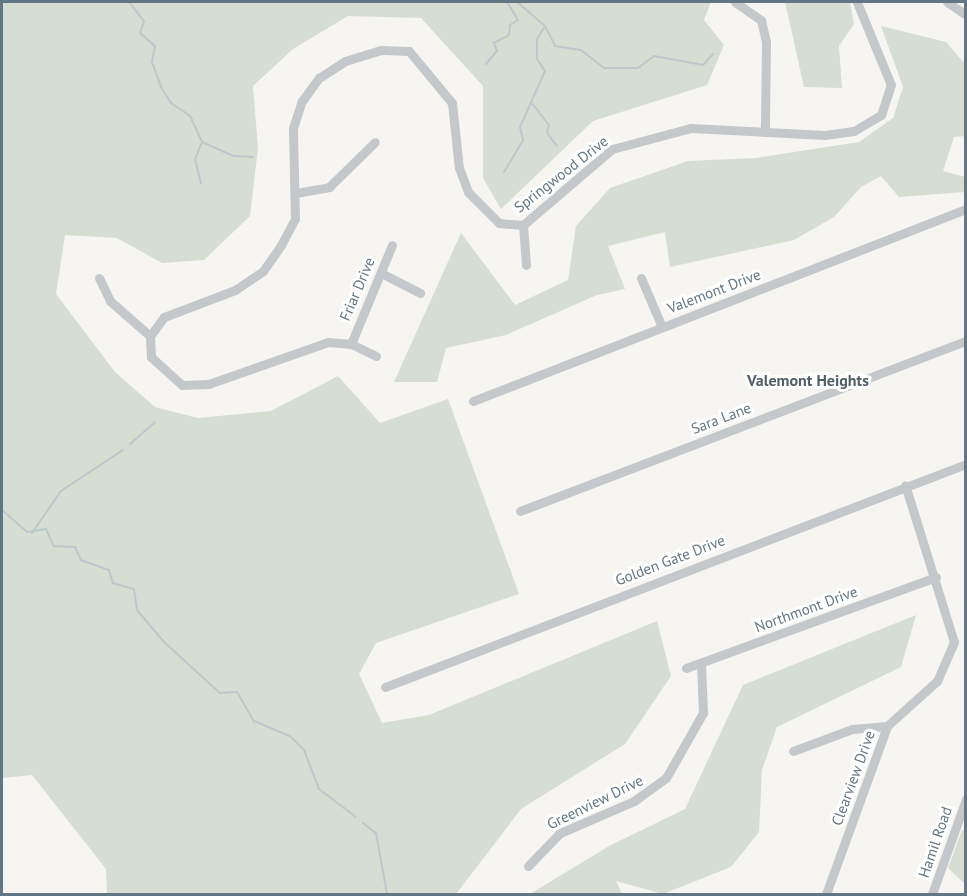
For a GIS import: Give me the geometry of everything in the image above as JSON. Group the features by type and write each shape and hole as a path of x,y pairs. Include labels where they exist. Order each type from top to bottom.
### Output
{"street":[{"path":"735,2 761,20 766,41 765,129"},
{"name":"Springwood Drive","path":"150,336 164,317 235,290 263,271 295,219 297,193 293,128 302,101 318,78 345,61 381,50 409,51 452,103 459,168 468,192 499,223 523,225 612,150 691,128 765,129 825,135 854,131 881,115 891,85 857,2"},
{"path":"947,2 958,5 966,15"},
{"path":"297,193 329,187 375,142"},
{"name":"Valemont Drive","path":"473,400 966,210"},
{"path":"523,225 526,265"},
{"name":"Friar Drive","path":"351,344 392,245"},
{"path":"381,273 420,293"},
{"path":"99,278 110,301 150,336 151,357 182,385 208,384 328,342 351,344 376,356"},
{"path":"641,278 662,327"},
{"name":"Sara Lane","path":"520,511 966,341"},
{"name":"Golden Gate Drive","path":"385,687 905,485 966,464"},
{"path":"905,485 936,577 954,642 966,644"},
{"name":"Northmont Drive","path":"686,668 936,577"},
{"name":"Clearview Drive","path":"826,894 887,726 937,681 954,642"},
{"name":"Greenview Drive","path":"528,866 560,833 634,801 666,778 704,713 701,664"},
{"path":"793,751 852,729 887,726"},
{"name":"Hamil Road","path":"932,894 966,799"}],"shaded area":[{"path":"2,2 711,2 704,20 724,45 707,85 593,121 501,209 483,178 483,86 421,18 348,16 293,49 253,86 258,148 250,216 204,260 162,263 117,238 65,235 56,294 115,372 155,407 198,418 271,411 338,376 380,423 448,399 519,594 376,643 359,674 382,723 429,715 657,621 671,676 625,744 521,809 456,894 107,894 106,869 32,775 2,778"},
{"path":"785,2 850,2 854,24 839,46 842,88 804,87"},
{"path":"881,26 946,42 965,64 965,136 954,137 943,171 965,177 965,192 899,197 881,176 861,187 834,217 794,240 670,267 665,232 608,246 625,289 597,295 506,335 446,348 437,382 394,382 461,233 515,305 568,280 576,226 610,188 688,161 756,158 859,142 893,118 903,87"},
{"path":"916,615 901,667 777,727 762,770 759,832 731,867 663,894 616,881 622,894 530,894 609,846 685,809 743,685"},
{"path":"962,830 965,830 965,884 948,868"}],"waterway":[{"path":"129,2 144,21 140,33 155,46 152,62 161,87 171,103 190,116 202,142 195,159 201,183"},
{"path":"486,64 497,51 494,43 509,35 510,25 518,20 507,2"},
{"path":"504,172 523,140 520,127 545,71 537,59 537,39 545,26 517,2"},
{"path":"545,26 555,46 581,50 604,68 638,68 654,56 703,65 713,54"},
{"path":"531,102 549,125 547,133 557,146"},
{"path":"202,142 234,156 253,157"},
{"path":"130,444 155,422"},
{"path":"32,533 61,491 123,450"},
{"path":"2,510 27,532 46,529 54,546 75,547 81,560 109,570 113,583 134,589 137,610 164,642 220,693 237,692 254,721 290,736 304,750 319,789 356,817"},
{"path":"363,823 376,833 387,894"}],"district":[{"name":"Valemont Heights","path":"808,380"}]}
